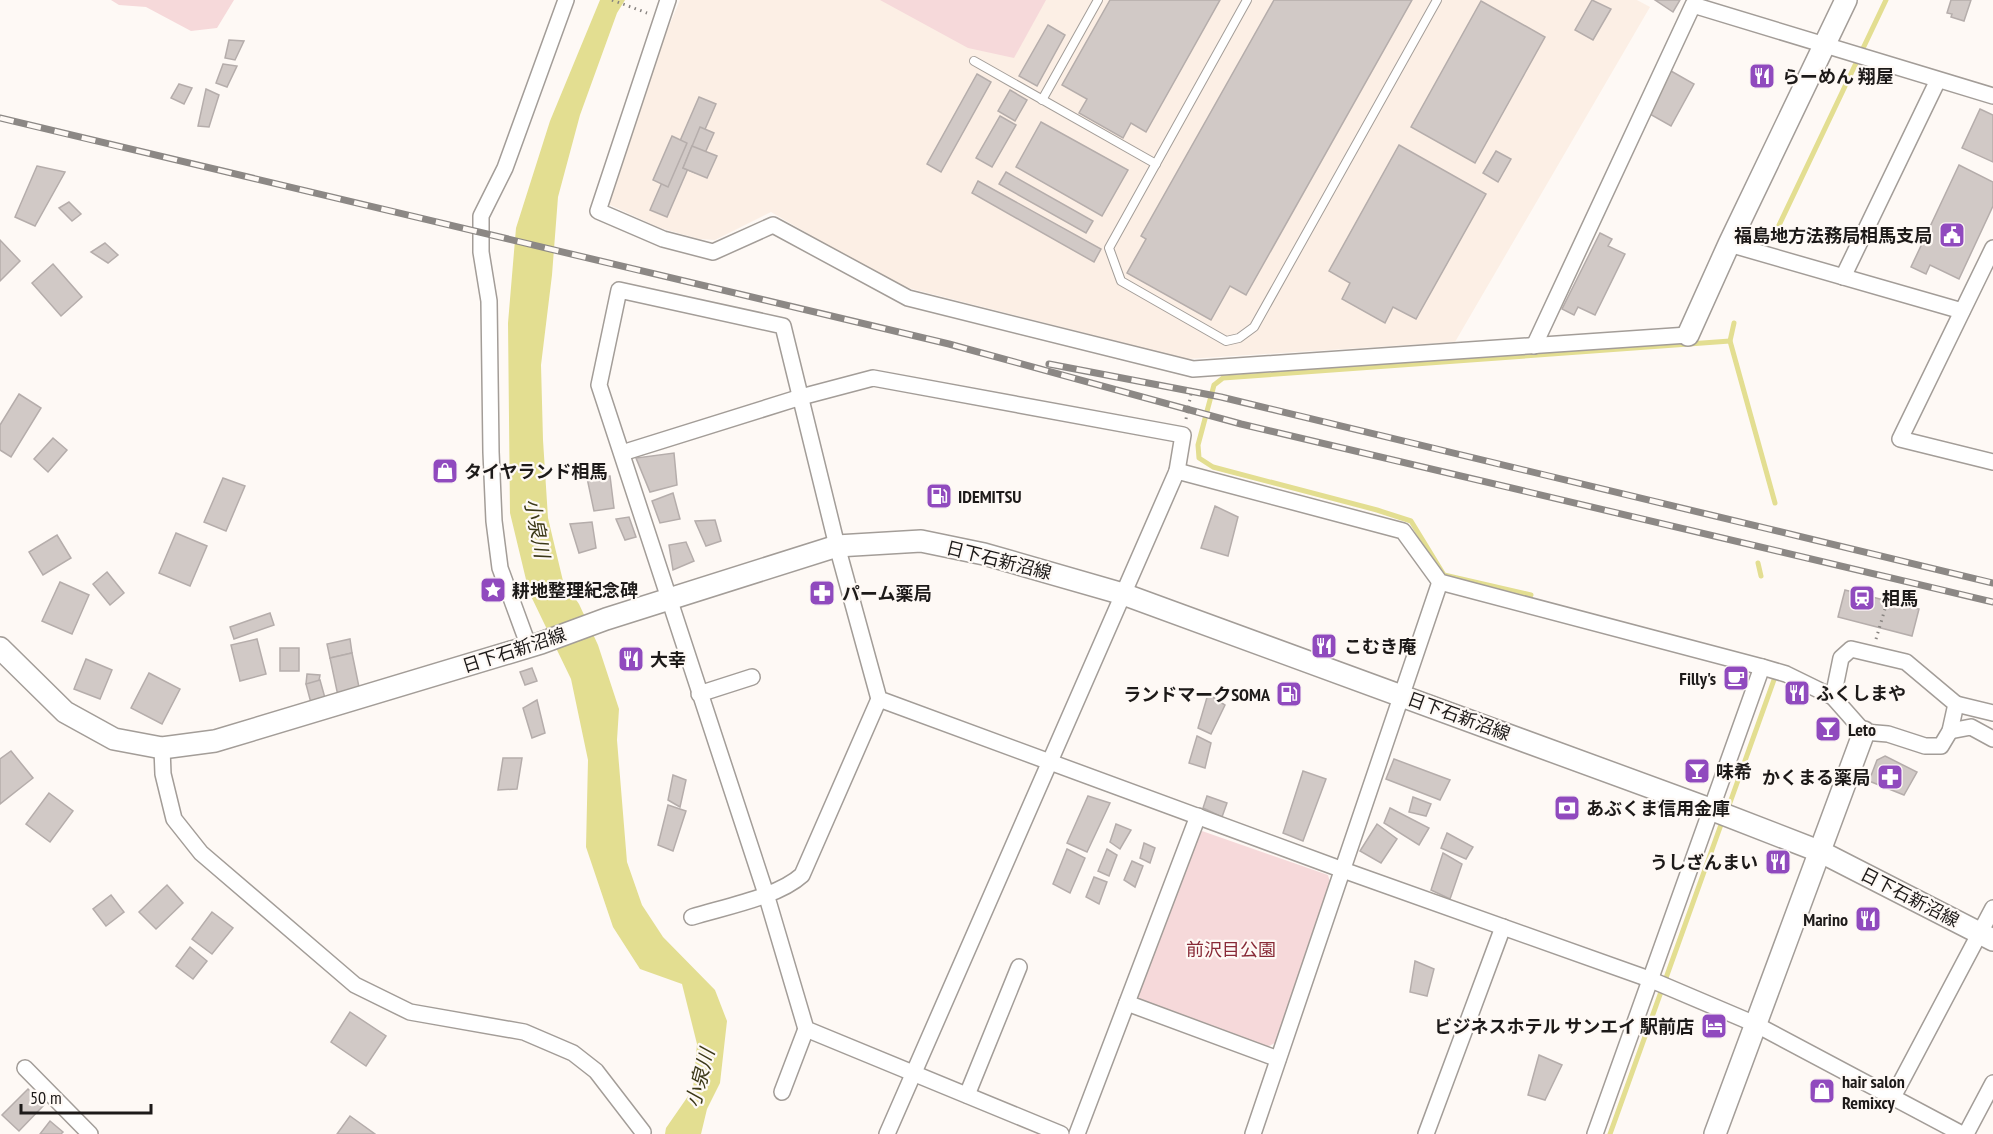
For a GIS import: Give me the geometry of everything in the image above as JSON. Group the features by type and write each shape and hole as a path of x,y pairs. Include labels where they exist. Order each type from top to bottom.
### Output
{"main road":[{"path":"1688,335 1846,0"},
{"name":"日下石新沼線","path":"0,648 65,712 114,739 162,748 215,741 535,645 606,619 837,546 921,541 984,554 1123,594 1721,813 1821,852 1986,936"},
{"path":"1715,1134 1864,732"}],"street":[{"path":"535,645 500,568 494,521 489,301 481,252 481,216 506,168 566,0"},
{"path":"668,0 598,211 663,238 712,252 773,225 908,298 1193,369 1688,335"},
{"path":"1534,346 1693,5 1993,96"},
{"path":"1843,277 1938,80"},
{"path":"1729,244 1962,311"},
{"path":"1993,248 1900,439 1993,462"},
{"path":"692,917 766,894 792,884 802,875 879,699 837,546 783,326 619,290 599,385 766,894 806,1029 782,1092"},
{"path":"622,453 801,397 873,378 1183,435 1176,471 887,1134"},
{"path":"1176,471 1403,531 1440,582 1786,674 1833,697 1864,732 1888,734 1925,747 1941,746 1950,731 1956,704"},
{"path":"1253,1134 1440,582"},
{"path":"1833,697 1841,658 1851,649 1906,662 1956,704 1993,713"},
{"path":"1595,1134 1653,981 1721,813 1762,668"},
{"path":"699,694 752,677"},
{"path":"879,699 1671,988 1755,1024 1964,1134 1993,1083"},
{"path":"1950,731 1971,727 1993,740"},
{"path":"162,748 163,774 174,819 201,853 355,984 410,1012 524,1032 573,1053 596,1071 643,1133"},
{"path":"1077,1134 1198,816"},
{"path":"1893,1097 1986,936 1993,908"},
{"path":"1426,1134 1503,927"},
{"path":"967,1095 1019,967"},
{"path":"1126,1003 1278,1059"},
{"path":"806,1029 1061,1134"},
{"path":"24,1068 90,1134"}],"lane":[{"path":"1042,100 1098,0"},
{"path":"1247,0 1109,248 1121,281 1226,341 1239,338 1254,327 1437,0"},
{"path":"974,61 1156,164"}],"path":[{"path":"612,0 661,18"},
{"path":"1183,435 1192,392 1193,369"},
{"path":"1881,628 1890,592"}],"shaded area":[{"path":"680,0 1637,0 1650,7 1455,342 1187,359 912,289 885,279 771,212 715,240 699,239 660,228 610,205 606,199"}],"green space":[{"path":"111,0 234,0 217,28 191,31 146,7 119,5"},
{"path":"880,0 1046,0 1014,58 968,48"},
{"name":"前沢目公園","path":"1202,831 1328,875 1330,882 1275,1043 1265,1048 1141,1001 1137,993 1196,838"}],"water":[{"name":"小泉川","path":"600,0 625,0 617,13 580,115 558,197 552,275 541,365 548,518 563,581 579,604 598,645 619,709 617,740 627,862 642,905 663,937 715,990 727,1021 720,1083 707,1109 701,1134 665,1134 666,1128 693,1089 697,1044 682,984 640,969 613,927 586,847 588,760 571,679 529,592 510,513 508,323 516,228 550,121"}],"building":[{"path":"1110,0 1220,0 1146,132 1131,123 1123,138 1079,113 1087,99 1062,85"},
{"path":"1274,0 1412,0 1246,295 1230,286 1211,320 1127,273 1146,239 1141,236"},
{"path":"1592,0 1611,9 1593,40 1575,30"},
{"path":"1655,0 1680,0 1673,12"},
{"path":"1951,0 1971,0 1964,21 1951,17 1952,14 1947,13"},
{"path":"1481,1 1545,37 1475,163 1411,127"},
{"path":"1048,25 1065,35 1037,86 1019,76"},
{"path":"229,40 244,41 235,60 225,58"},
{"path":"223,64 237,66 227,87 216,83"},
{"path":"1671,71 1694,84 1671,126 1648,113"},
{"path":"977,74 991,82 941,172 927,164"},
{"path":"179,84 192,88 184,104 171,98"},
{"path":"206,89 219,95 209,127 198,126"},
{"path":"1010,90 1027,100 1015,121 998,111"},
{"path":"699,97 716,104 667,217 650,210"},
{"path":"1980,109 1993,115 1993,162 1962,148"},
{"path":"1000,116 1016,125 992,167 976,158"},
{"path":"1041,122 1128,170 1102,216 1016,167"},
{"path":"700,127 714,133 696,173 683,168"},
{"path":"672,136 687,143 668,187 653,180"},
{"path":"1399,145 1486,194 1416,319 1393,307 1385,323 1342,299 1350,283 1329,271"},
{"path":"692,146 717,156 707,178 683,168"},
{"path":"1496,151 1511,159 1498,182 1483,173"},
{"name":"福島地方法務局相馬支局","path":"1959,165 1993,182 1993,206 1959,279 1930,265 1926,274 1911,267"},
{"path":"37,166 65,172 35,226 15,217"},
{"path":"1006,172 1093,221 1086,233 999,184"},
{"path":"978,181 1101,249 1094,262 972,193"},
{"path":"69,202 81,214 72,221 59,208"},
{"path":"1600,233 1612,239 1608,246 1625,254 1595,315 1578,307 1574,315 1562,309"},
{"path":"0,240 20,261 0,281"},
{"path":"105,243 118,255 108,263 91,252"},
{"path":"53,264 82,297 61,316 32,283"},
{"path":"19,394 41,408 11,457 0,450 0,425"},
{"path":"53,438 67,450 48,472 34,459"},
{"path":"674,453 677,485 650,492 636,458"},
{"path":"610,476 614,508 594,511 587,478"},
{"path":"223,478 245,486 226,531 204,522"},
{"path":"673,493 680,519 660,523 652,501"},
{"path":"1215,506 1238,517 1228,556 1201,548"},
{"path":"629,517 636,537 625,540 616,519"},
{"path":"715,520 721,541 706,546 695,521"},
{"path":"592,522 596,548 579,553 570,524"},
{"path":"176,533 207,546 190,586 159,573"},
{"path":"57,535 71,558 43,575 29,552"},
{"path":"686,542 694,561 673,570 669,545"},
{"path":"107,572 124,593 110,605 93,584"},
{"path":"60,582 89,595 72,634 42,621"},
{"path":"1845,590 1919,609 1912,636 1838,617"},
{"path":"270,613 274,625 234,639 230,627"},
{"path":"257,639 266,674 240,681 231,645"},
{"path":"350,639 352,653 330,658 327,644"},
{"path":"280,648 299,648 299,671 280,671"},
{"path":"352,653 360,692 338,696 330,658"},
{"path":"86,659 112,670 100,699 74,689"},
{"path":"532,668 537,681 525,685 520,672"},
{"path":"149,673 180,689 162,724 131,708"},
{"path":"307,674 320,675 318,686 306,684"},
{"path":"320,680 325,698 311,703 306,684"},
{"path":"1208,694 1225,705 1211,734 1198,728"},
{"path":"537,700 545,733 532,738 523,708"},
{"path":"1197,736 1211,743 1205,768 1189,763"},
{"path":"11,751 33,778 0,804 0,759"},
{"path":"1885,756 1917,772 1904,795 1869,781 1877,760"},
{"path":"503,758 522,758 517,789 498,790"},
{"path":"1394,759 1450,780 1440,800 1386,779"},
{"path":"1303,771 1326,779 1303,841 1283,833"},
{"path":"673,775 686,780 680,807 668,800"},
{"path":"49,793 73,811 50,842 26,824"},
{"path":"1088,796 1110,803 1087,852 1067,843"},
{"path":"1207,796 1227,803 1222,817 1203,808"},
{"path":"1413,797 1431,804 1426,816 1409,812"},
{"path":"668,805 686,811 673,851 658,845"},
{"path":"1390,808 1429,828 1419,845 1384,823"},
{"path":"1116,824 1131,830 1120,849 1110,842"},
{"path":"1377,824 1397,839 1381,863 1360,851"},
{"path":"1447,833 1473,847 1466,859 1441,848"},
{"path":"1144,843 1155,848 1150,863 1140,858"},
{"path":"1067,849 1085,858 1070,893 1053,884"},
{"path":"1107,849 1117,855 1109,876 1098,871"},
{"path":"1443,853 1462,864 1450,899 1431,890"},
{"path":"1132,861 1143,866 1135,887 1124,880"},
{"path":"1094,877 1107,882 1099,904 1086,897"},
{"path":"167,885 183,903 156,929 139,912"},
{"path":"111,895 124,912 106,926 93,909"},
{"path":"212,912 233,928 212,954 192,939"},
{"path":"190,947 207,961 193,979 176,966"},
{"path":"1415,961 1434,969 1427,996 1410,992"},
{"path":"350,1012 386,1036 366,1066 331,1042"},
{"path":"1539,1055 1562,1065 1545,1100 1528,1095"},
{"path":"28,1089 44,1105 19,1131 2,1115"},
{"path":"350,1116 375,1134 337,1134"},
{"path":"50,1121 63,1132 61,1134 40,1134"}],"waterway":[{"path":"1772,240 1886,0"},
{"path":"1734,323 1730,341 1775,503"},
{"path":"1531,595 1444,575 1411,521 1213,467 1199,458 1198,445 1214,385 1223,378 1730,341"},
{"path":"1758,563 1761,576"},
{"path":"1727,811 1775,677"},
{"path":"1610,1134 1723,819"}],"railway":[{"path":"0,118 949,344 1241,424 1993,602"},
{"path":"1049,364 1221,397 1993,583"}],"place":[{"name":"らーめん 翔屋","path":"1762,76"},
{"name":"福島地方法務局相馬支局","path":"1952,235"},
{"name":"タイヤランド相馬","path":"445,471"},
{"name":"IDEMITSU","path":"939,496"},
{"name":"耕地整理紀念碑","path":"493,590"},
{"name":"パーム薬局","path":"822,593"},
{"name":"相馬","path":"1862,598"},
{"name":"こむき庵","path":"1324,646"},
{"name":"大幸","path":"631,659"},
{"name":"Filly's","path":"1736,678"},
{"name":"ふくしまや","path":"1797,693"},
{"name":"ランドマークSOMA","path":"1289,694"},
{"name":"Leto","path":"1828,729"},
{"name":"味希","path":"1697,771"},
{"name":"かくまる薬局","path":"1890,777"},
{"name":"あぶくま信用金庫","path":"1567,808"},
{"name":"うしざんまい","path":"1778,862"},
{"name":"Marino","path":"1868,919"},
{"name":"ビジネスホテル サンエイ 駅前店","path":"1714,1026"},
{"name":"hair salon Remixcy","path":"1822,1091"}]}
